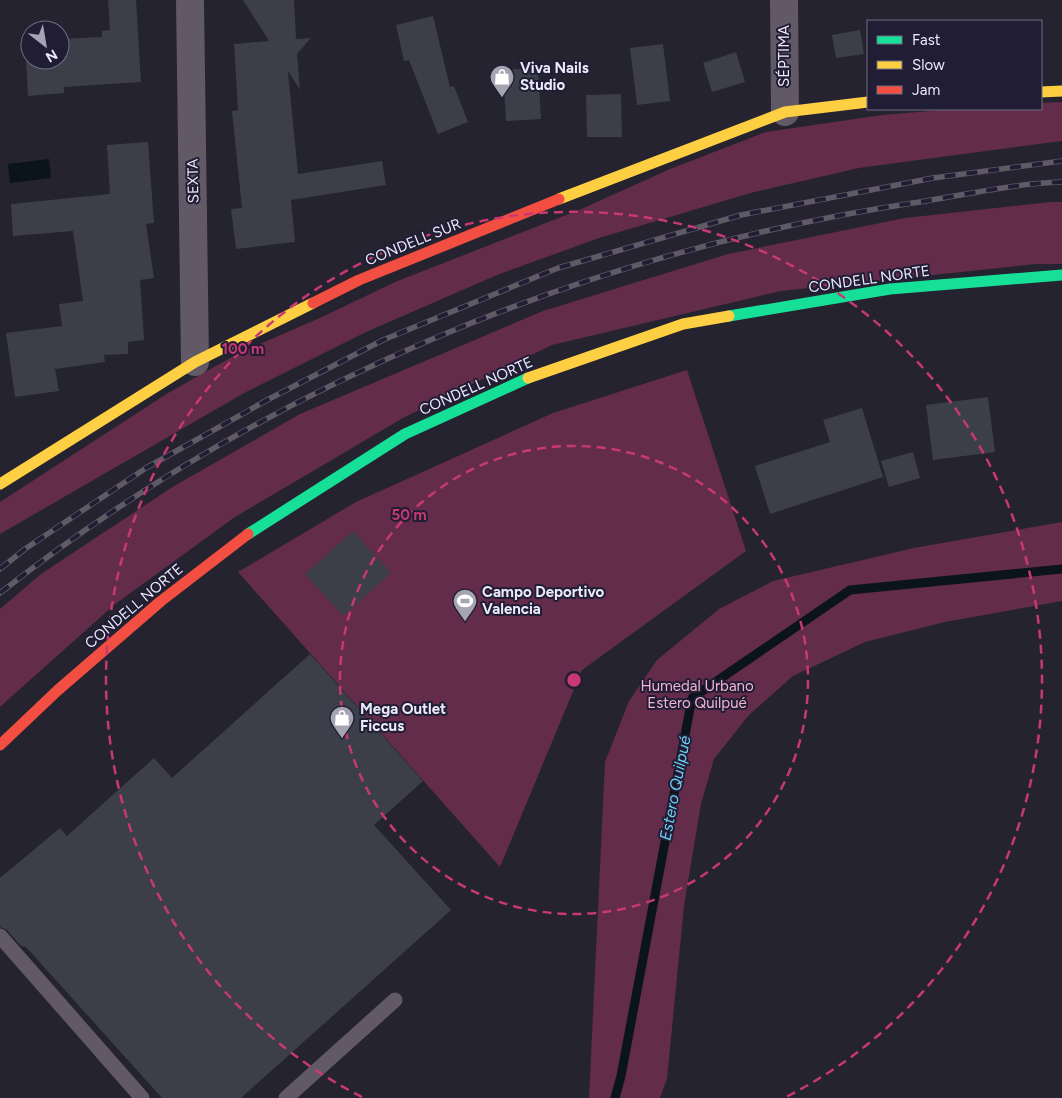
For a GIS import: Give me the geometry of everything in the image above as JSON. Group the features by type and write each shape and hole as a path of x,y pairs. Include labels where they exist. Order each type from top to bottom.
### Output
{"street":[{"name":"SEXTA","path":"190,0 195,362"},
{"name":"SÉPTIMA","path":"784,0 785,112"},
{"path":"1042,92 1062,91"},
{"name":"CONDELL SUR","path":"0,484 195,362 359,280 602,182 785,112 867,102"},
{"name":"CONDELL NORTE","path":"0,745 58,690 161,600 235,542 405,434 526,379 683,324 890,289 1062,275"}],"lane":[{"path":"0,936 142,1098"},
{"path":"286,1098 395,1000"}],"green space":[{"path":"1062,102 1062,141 859,168 754,192 599,238 497,275 366,332 246,392 0,534 0,502 168,393 239,353 322,317 395,282 579,210 670,169 766,132 882,115 942,110 1042,110 1042,103"},
{"path":"1062,202 1062,264 1036,264 781,291 552,345 403,418 235,517 114,605 0,707 0,609 41,574 174,486 300,414 543,311 728,254 905,218"},
{"name":"Campo Deportivo Valencia","path":"687,370 746,551 582,670 500,867 238,572 356,502 553,413"},
{"name":"Humedal Urbano Estero Quilpué","path":"1062,522 1062,601 945,622 865,642 793,676 749,715 714,759 701,804 684,906 667,1079 660,1098 589,1098 605,762 629,701 657,660 719,609 773,581 914,548"}],"shaded area":[{"path":"49,159 51,178 10,183 8,164"}],"building":[{"path":"108,0 136,0 141,82 64,87 64,93 28,96 27,70 70,70 70,39 102,37 102,31 110,30"},
{"path":"243,0 294,0 296,39 311,38 297,54 300,90 288,71 298,174 382,161 386,185 291,200 295,242 236,249 231,209 242,208 232,111 238,110 234,44 269,41"},
{"path":"433,16 450,87 454,86 468,122 438,134 409,60 404,61 396,25"},
{"path":"860,30 864,54 836,58 832,35"},
{"path":"663,44 670,101 637,105 630,48"},
{"path":"736,52 745,82 712,92 703,63"},
{"path":"538,68 541,119 506,121 503,70"},
{"path":"621,94 622,137 587,137 586,95"},
{"path":"148,142 154,223 146,224 154,278 140,280 144,340 128,342 128,354 104,355 105,362 55,369 59,391 15,397 6,333 62,326 59,304 83,301 73,231 13,236 11,204 110,194 107,145"},
{"path":"988,397 995,452 933,460 926,405"},
{"path":"862,408 883,477 770,514 755,466 830,442 823,420"},
{"path":"913,452 920,478 889,487 881,461"},
{"path":"353,531 391,573 343,616 305,574"},
{"path":"310,654 423,781 374,825 451,910 241,1098 162,1098 26,947 21,946 7,930 0,927 0,878 60,828 67,836 154,758 172,778"}],"waterway":[{"name":"Estero Quilpué","path":"615,1098 621,1076 692,698 850,590 1062,569"}],"railway":[{"path":"0,569 25,549 146,468 269,399 383,340 558,268 741,215 933,178 1062,161"},
{"path":"0,593 101,519 207,452 317,392 431,340 548,294 668,256 790,226 988,190 1062,182"}],"traffic: fast":[{"path":"729,316 890,289 1062,275"},
{"path":"248,534 405,434 528,378"}],"traffic: slow":[{"path":"1042,92 1062,91"},
{"path":"559,199 785,112 867,102"},
{"path":"0,484 195,362 313,303"},
{"path":"528,378 683,324 729,316"}],"traffic: jam":[{"path":"313,303 359,280 559,199"},
{"path":"0,745 58,690 161,601 248,534"}],"place":[{"name":"Viva Nails Studio","path":"502,98"},
{"name":"Campo Deportivo Valencia","path":"465,622"},
{"name":"Mega Outlet Ficcus","path":"342,739"}]}
